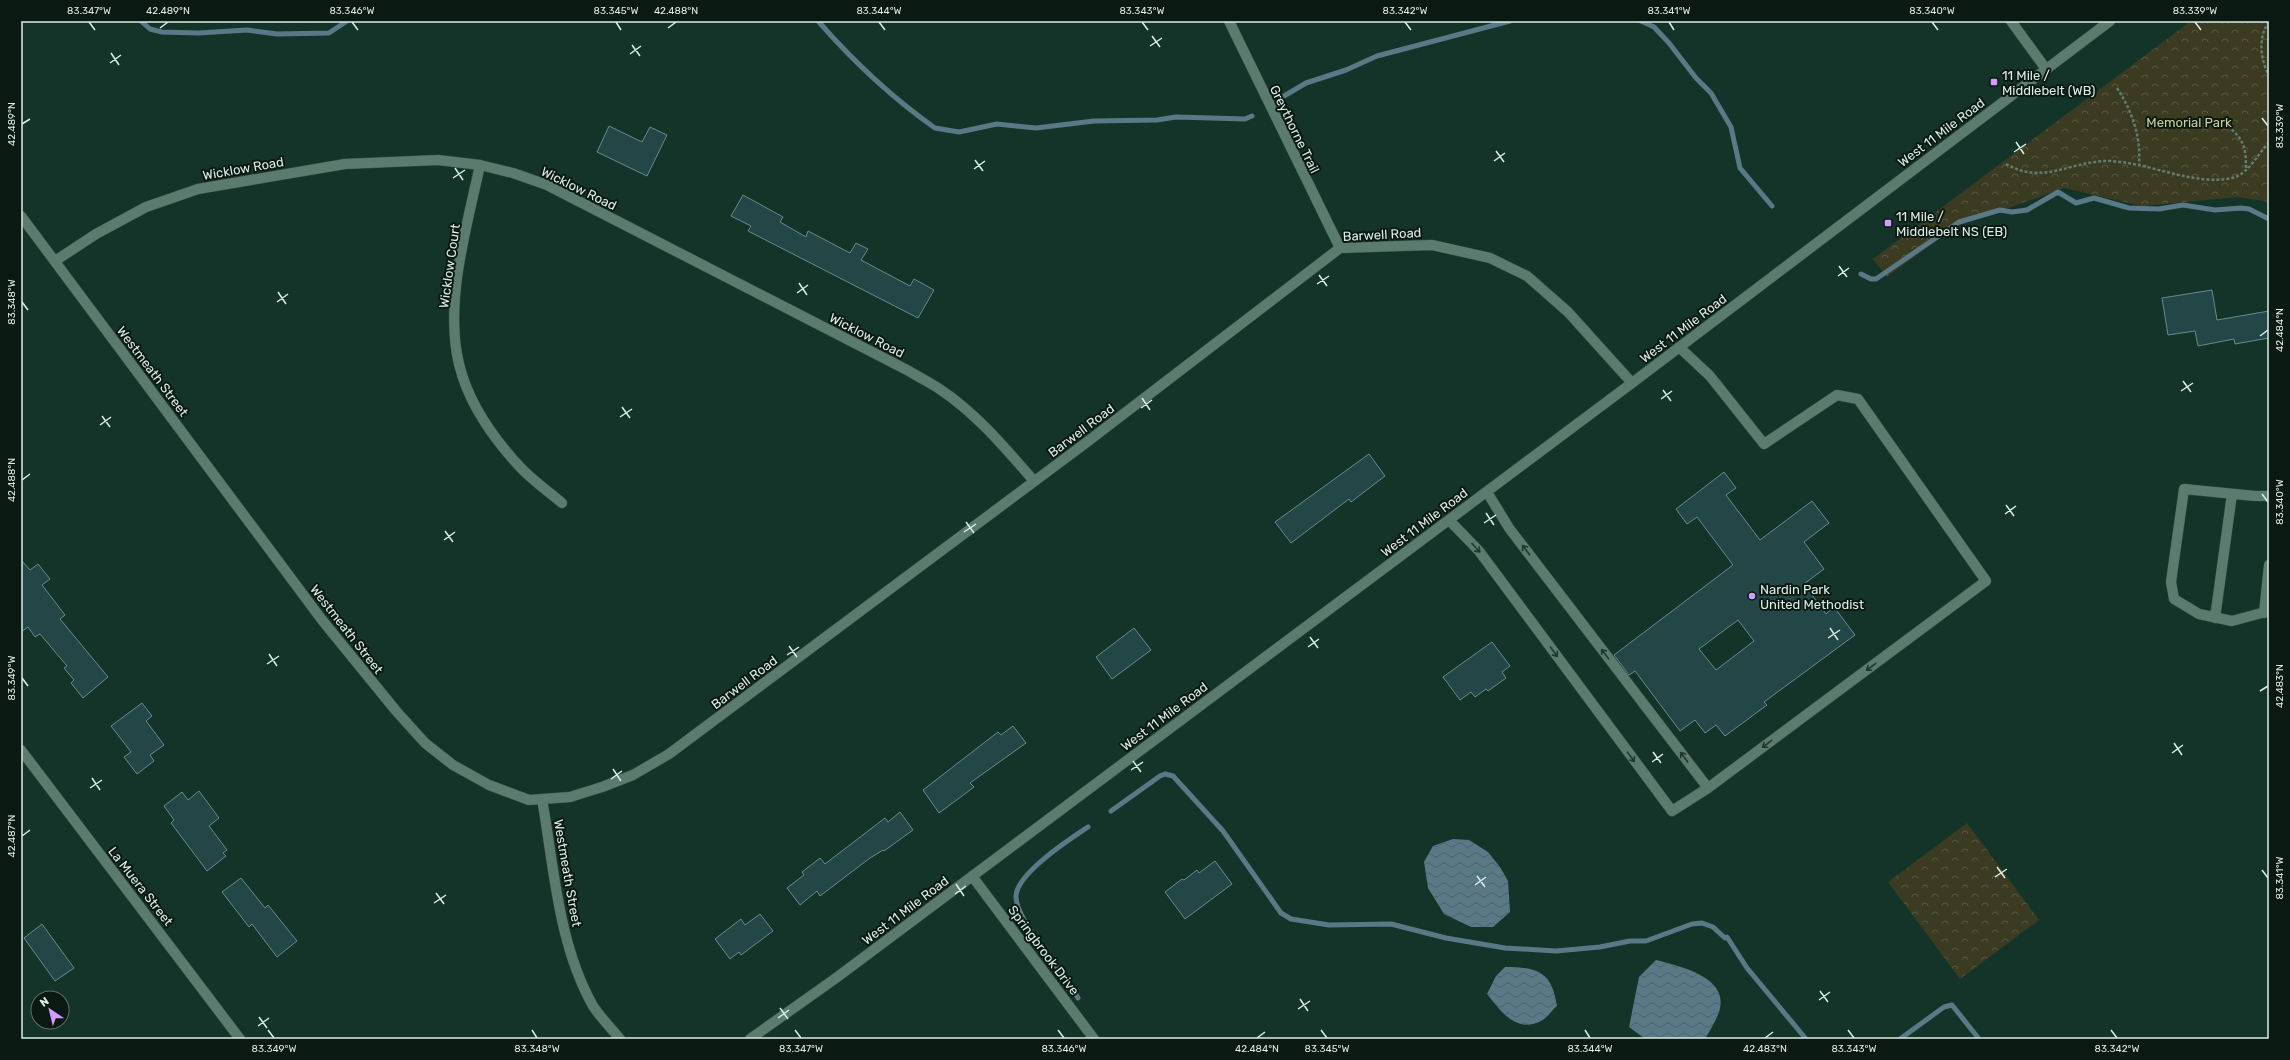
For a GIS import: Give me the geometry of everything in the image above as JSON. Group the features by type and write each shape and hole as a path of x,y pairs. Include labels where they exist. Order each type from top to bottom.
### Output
{"street":[{"name":"Greythorne Trail","path":"1229,21 1340,248"},
{"path":"2011,21 2046,70"},
{"name":"West 11 Mile Road","path":"750,1039 972,876 1487,492 2110,21"},
{"name":"Wicklow Road","path":"55,261 96,234 146,206 198,189 345,164 438,160 480,165 514,173 547,185 909,372 942,391 965,410 993,436 1034,481"},
{"name":"Wicklow Court","path":"480,165 465,236 455,302 458,363 467,389 497,442 521,469 562,503"},
{"name":"Westmeath Street","path":"21,216 322,620 406,722 425,743 453,765 488,785 529,800 542,799 562,919 572,960 593,1006 620,1039"},
{"name":"Barwell Road","path":"542,799 570,797 602,787 633,775 669,754 1034,481 1340,248 1432,245 1490,258 1527,276 1568,312 1632,383"},
{"path":"1449,520 1479,551 1672,812 1708,788 1986,581 1858,400 1837,395 1764,444 1710,376 1680,347"},
{"path":"2269,496 2184,489 2171,582 2174,599 2199,614 2232,621 2266,612 2269,566"},
{"path":"1487,492 1509,528 1708,788"},
{"path":"2215,618 2232,494"},
{"name":"La Muera Street","path":"21,750 240,1039"},
{"name":"Springbrook Drive","path":"972,876 1094,1039"}],"path":[{"path":"2269,22 2263,38 2261,50 2262,63 2269,76"},
{"path":"2117,88 2126,102 2133,118 2137,135 2139,164"},
{"path":"2228,126 2240,136 2245,146 2246,171"},
{"path":"2006,164 2016,169 2045,174 2107,161 2139,164 2193,179 2234,177 2246,171 2269,143"}],"green space":[{"name":"Memorial Park","path":"2191,21 2269,21 2269,202 2238,197 2142,206 2064,188 1955,227 1887,277 1873,259"},
{"path":"1967,823 2039,920 1960,979 1888,882"}],"water":[{"path":"1453,839 1469,840 1488,852 1500,867 1508,881 1510,912 1493,927 1471,927 1444,914 1428,888 1424,862 1433,846"},
{"path":"1656,960 1688,969 1699,974 1709,980 1716,988 1720,997 1720,1008 1716,1020 1705,1039 1645,1039 1629,1027 1639,977"},
{"path":"1505,967 1535,970 1547,979 1555,995 1557,1006 1543,1020 1524,1025 1516,1022 1503,1013 1487,994 1496,976"}],"building":[{"path":"609,126 642,142 650,127 667,135 647,176 597,152"},
{"path":"743,195 783,217 780,222 806,237 808,231 850,253 856,243 868,249 861,260 910,286 914,279 934,290 918,318 748,231 751,226 731,216"},
{"path":"2212,290 2217,320 2269,311 2269,338 2235,344 2234,339 2198,346 2195,331 2168,335 2162,298"},
{"path":"1369,454 1385,476 1351,502 1349,499 1291,543 1275,522"},
{"name":"Nardin Park United Methodist","path":"1724,472 1736,488 1726,495 1760,540 1812,501 1829,523 1804,542 1824,569 1804,584 1826,614 1834,607 1855,635 1764,702 1767,705 1725,736 1716,725 1705,733 1695,720 1680,731 1635,671 1629,675 1614,655 1733,565 1697,517 1687,524 1676,509","holes":["1738,620 1754,641 1716,670 1699,649"]},
{"path":"21,560 30,570 38,564 50,579 42,585 65,615 60,619 108,677 83,698 71,683 74,680 64,668 67,666 40,634 35,637 28,627 21,632"},
{"path":"1134,628 1151,650 1112,679 1096,657"},
{"path":"1492,642 1510,666 1502,672 1506,678 1488,691 1486,689 1475,697 1471,692 1460,700 1443,677"},
{"path":"142,703 152,716 146,721 164,745 150,755 154,761 137,774 124,757 131,752 111,726"},
{"path":"1013,726 1026,743 970,783 974,787 939,813 923,790 998,732 1001,735"},
{"path":"199,791 219,818 209,826 227,850 223,853 226,856 207,871 171,823 174,820 164,806 182,792 188,800"},
{"path":"900,812 913,830 884,851 883,850 870,858 820,896 817,891 800,905 787,888 804,875 802,872 820,858 825,864 885,818 888,822"},
{"path":"1215,861 1232,884 1185,919 1165,892 1182,879 1184,880 1197,870 1199,873"},
{"path":"241,878 265,908 268,905 297,941 277,957 252,924 249,927 222,892"},
{"path":"760,914 773,931 741,955 739,952 730,959 715,939 741,919 745,925"},
{"path":"42,924 74,968 55,981 24,938"}],"waterway":[{"path":"141,21 150,29 162,32 199,33 247,30 277,34 329,33 347,21"},
{"path":"818,21 873,78 903,104 935,128 959,132 997,124 1036,128 1094,121 1157,120 1176,117 1245,119 1252,116"},
{"path":"1284,96 1306,83 1346,70 1377,56 1510,21"},
{"path":"1641,21 1654,27 1669,43 1696,78 1711,93 1731,127 1740,168 1772,206"},
{"path":"1861,274 1871,279 1876,279 1959,222 2000,210 2012,212 2027,210 2058,192 2076,203 2094,198 2129,208 2159,209 2183,205 2215,210 2241,208 2249,209 2269,219"},
{"path":"1111,811 1160,776 1165,774 1173,776 1223,831 1281,913 1291,919 1329,925 1391,924 1446,938 1505,948 1556,951 1600,947 1630,941 1646,941 1692,924 1702,923 1713,927 1725,938 1727,937 1747,968 1806,1039"},
{"path":"1078,998 1030,930 1019,908 1016,896 1025,877 1034,867 1088,827"},
{"path":"1900,1039 1944,1007 1952,1005 1979,1039"}],"place":[{"name":"11 Mile / Middlebelt (WB)","path":"1994,82"},
{"name":"11 Mile / Middlebelt NS (EB)","path":"1888,223"},
{"name":"Nardin Park United Methodist","path":"1752,596"}]}
